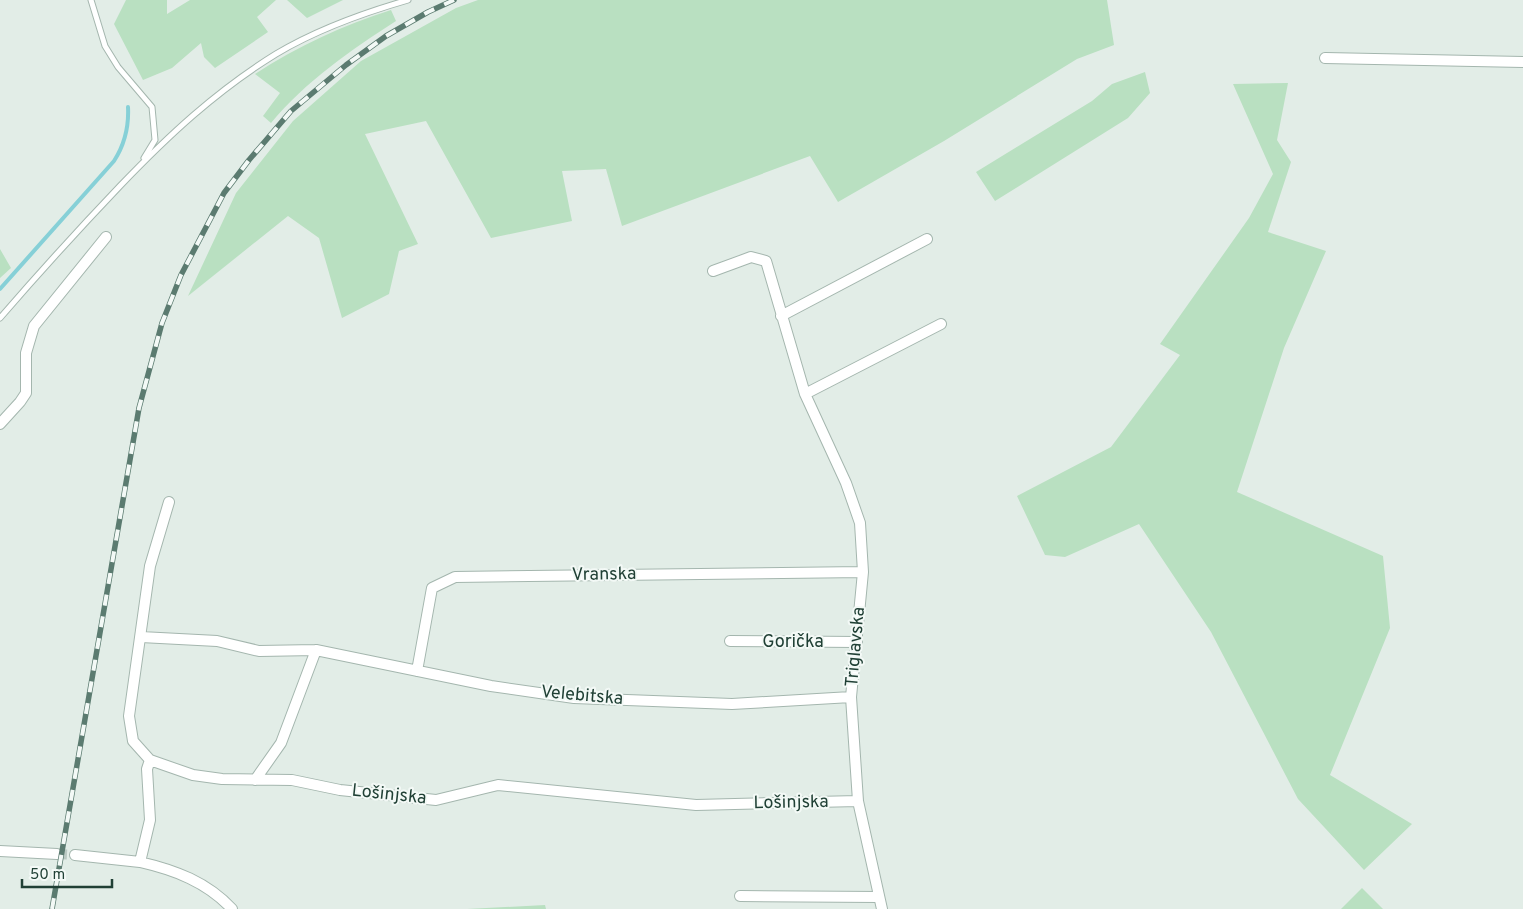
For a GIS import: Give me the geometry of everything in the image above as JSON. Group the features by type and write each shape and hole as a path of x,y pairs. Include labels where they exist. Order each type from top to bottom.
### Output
{"street":[{"path":"1325,58 1523,62"},
{"path":"0,424 26,393 26,353 34,326 106,237"},
{"path":"781,316 927,239"},
{"name":"Triglavska","path":"713,271 751,257 766,261 805,394 846,483 860,523 863,572 852,697 858,801 882,909"},
{"path":"805,394 942,324"},
{"path":"140,862 150,820 147,769 150,760 133,741 129,716 150,566 169,502"},
{"name":"Vranska","path":"417,670 432,588 455,577 863,572"},
{"name":"Velebitska","path":"141,637 217,641 259,651 316,650 491,686 574,698 732,704 852,697"},
{"name":"Gorička","path":"730,642 856,642"},
{"path":"255,780 282,743 316,650"},
{"name":"Lošinjska","path":"150,760 193,775 222,779 292,780 340,790 436,800 498,785 696,805 858,801"},
{"path":"0,851 58,854"},
{"path":"75,855 140,862 167,868 182,874 219,895 232,909"},
{"path":"740,896 879,897"}],"lane":[{"path":"91,0 106,46 118,67 152,107 155,140 141,165"},
{"path":"0,318 82,225 177,128 216,96 242,76 277,54 320,31 377,9 408,0"}],"green space":[{"path":"126,0 167,0 167,14 190,0 276,0 257,17 268,32 215,68 204,57 201,43 172,68 143,80 114,24"},
{"path":"287,0 343,0 307,18"},
{"path":"478,0 1107,0 1114,45 1077,59 944,141 838,202 810,156 622,226 606,169 562,171 572,221 491,238 426,121 365,134 418,244 399,251 389,294 342,318 319,238 288,216 188,296 236,193 293,121 361,61 456,8"},
{"path":"391,10 396,21 362,43 314,80 271,123 263,116 280,93 255,74 321,37"},
{"path":"1145,72 1150,93 1128,118 995,201 976,172 1092,101 1112,84"},
{"path":"1288,83 1277,140 1291,162 1268,232 1326,251 1284,348 1237,492 1383,556 1390,628 1330,775 1412,824 1364,870 1298,799 1211,632 1139,524 1065,557 1045,555 1017,496 1111,447 1180,355 1160,344 1249,218 1273,174 1233,84"},
{"path":"0,249 11,268 0,278"},
{"path":"1362,888 1383,909 1341,909"},
{"path":"545,905 546,909 467,909"}],"waterway":[{"path":"0,289 114,161 125,135 128,107"}],"tunnel":[{"path":"57,854 75,855"}],"railway":[{"path":"52,909 139,408 162,323 181,275 224,193 249,160 291,111 346,65 386,36 428,12 454,0"}]}
